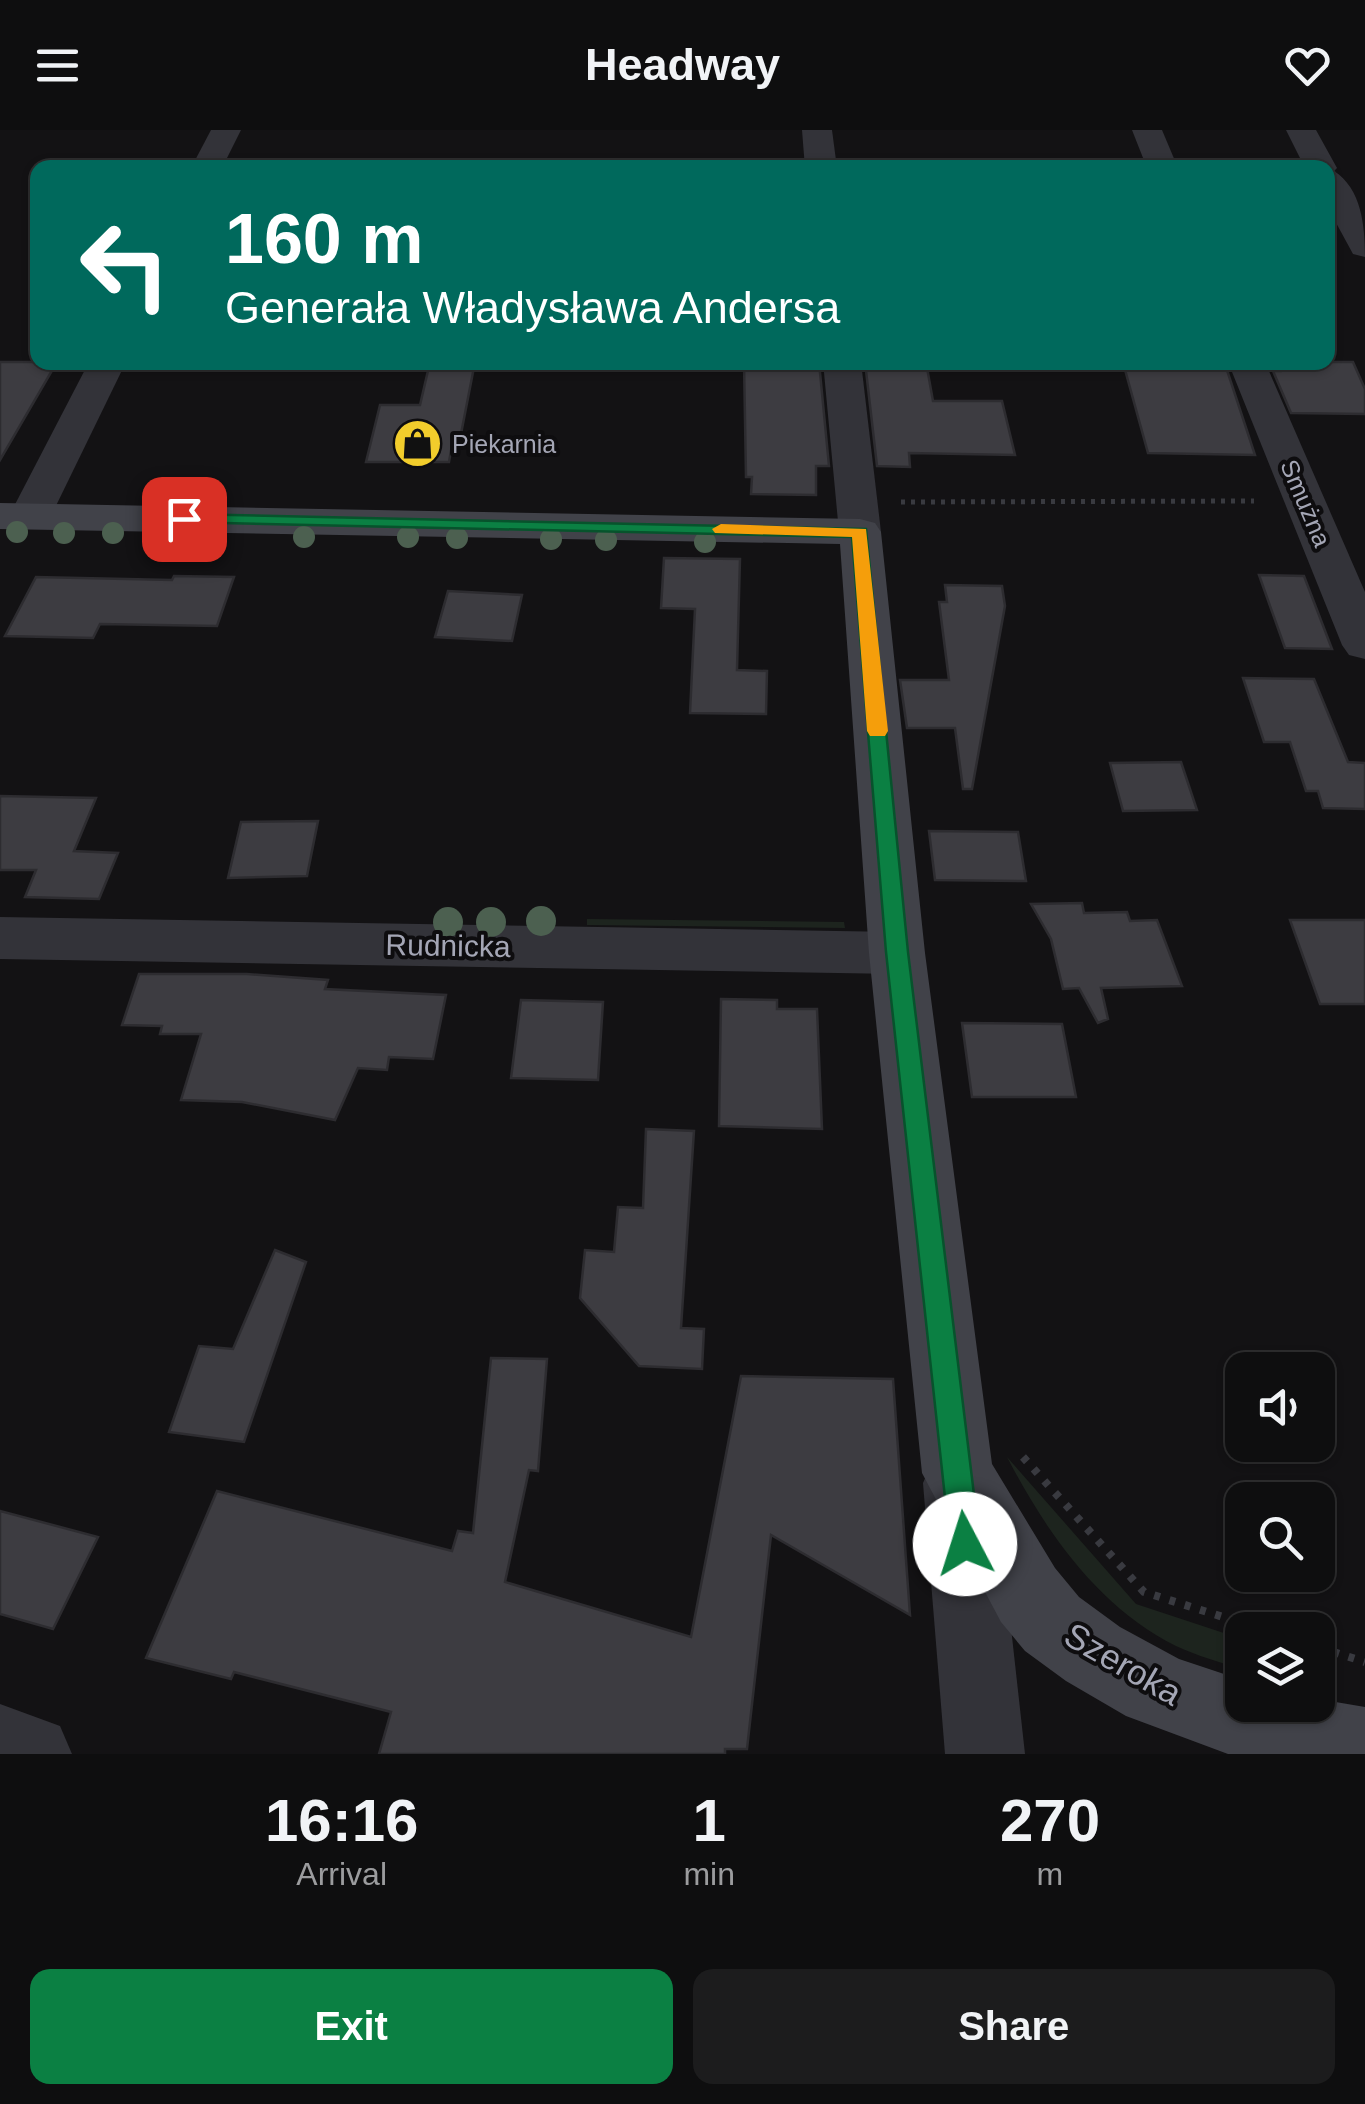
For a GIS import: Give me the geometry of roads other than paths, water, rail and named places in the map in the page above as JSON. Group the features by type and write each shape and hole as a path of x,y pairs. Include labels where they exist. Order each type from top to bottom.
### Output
{"street":[{"path":"210,160 226,130"},
{"path":"817,130 820,160"},
{"path":"1147,130 1160,160"},
{"path":"1300,130 1317,160"},
{"path":"1335,190 1361,232"},
{"path":"15,516 103,370"},
{"path":"844,370 879,517 897,952 987,1461 984,1754"},
{"name":"Smużna","path":"1249,370 1365,645"},
{"path":"15,516 879,517"},
{"name":"Rudnicka","path":"0,938 897,952"},
{"name":"Szeroka","path":"987,1461 1028,1595 1052,1624 1094,1654 1154,1688 1289,1733 1365,1747"},
{"path":"0,1744 32,1754"}],"place":[{"name":"Piekarnia","path":"417,444"}]}
